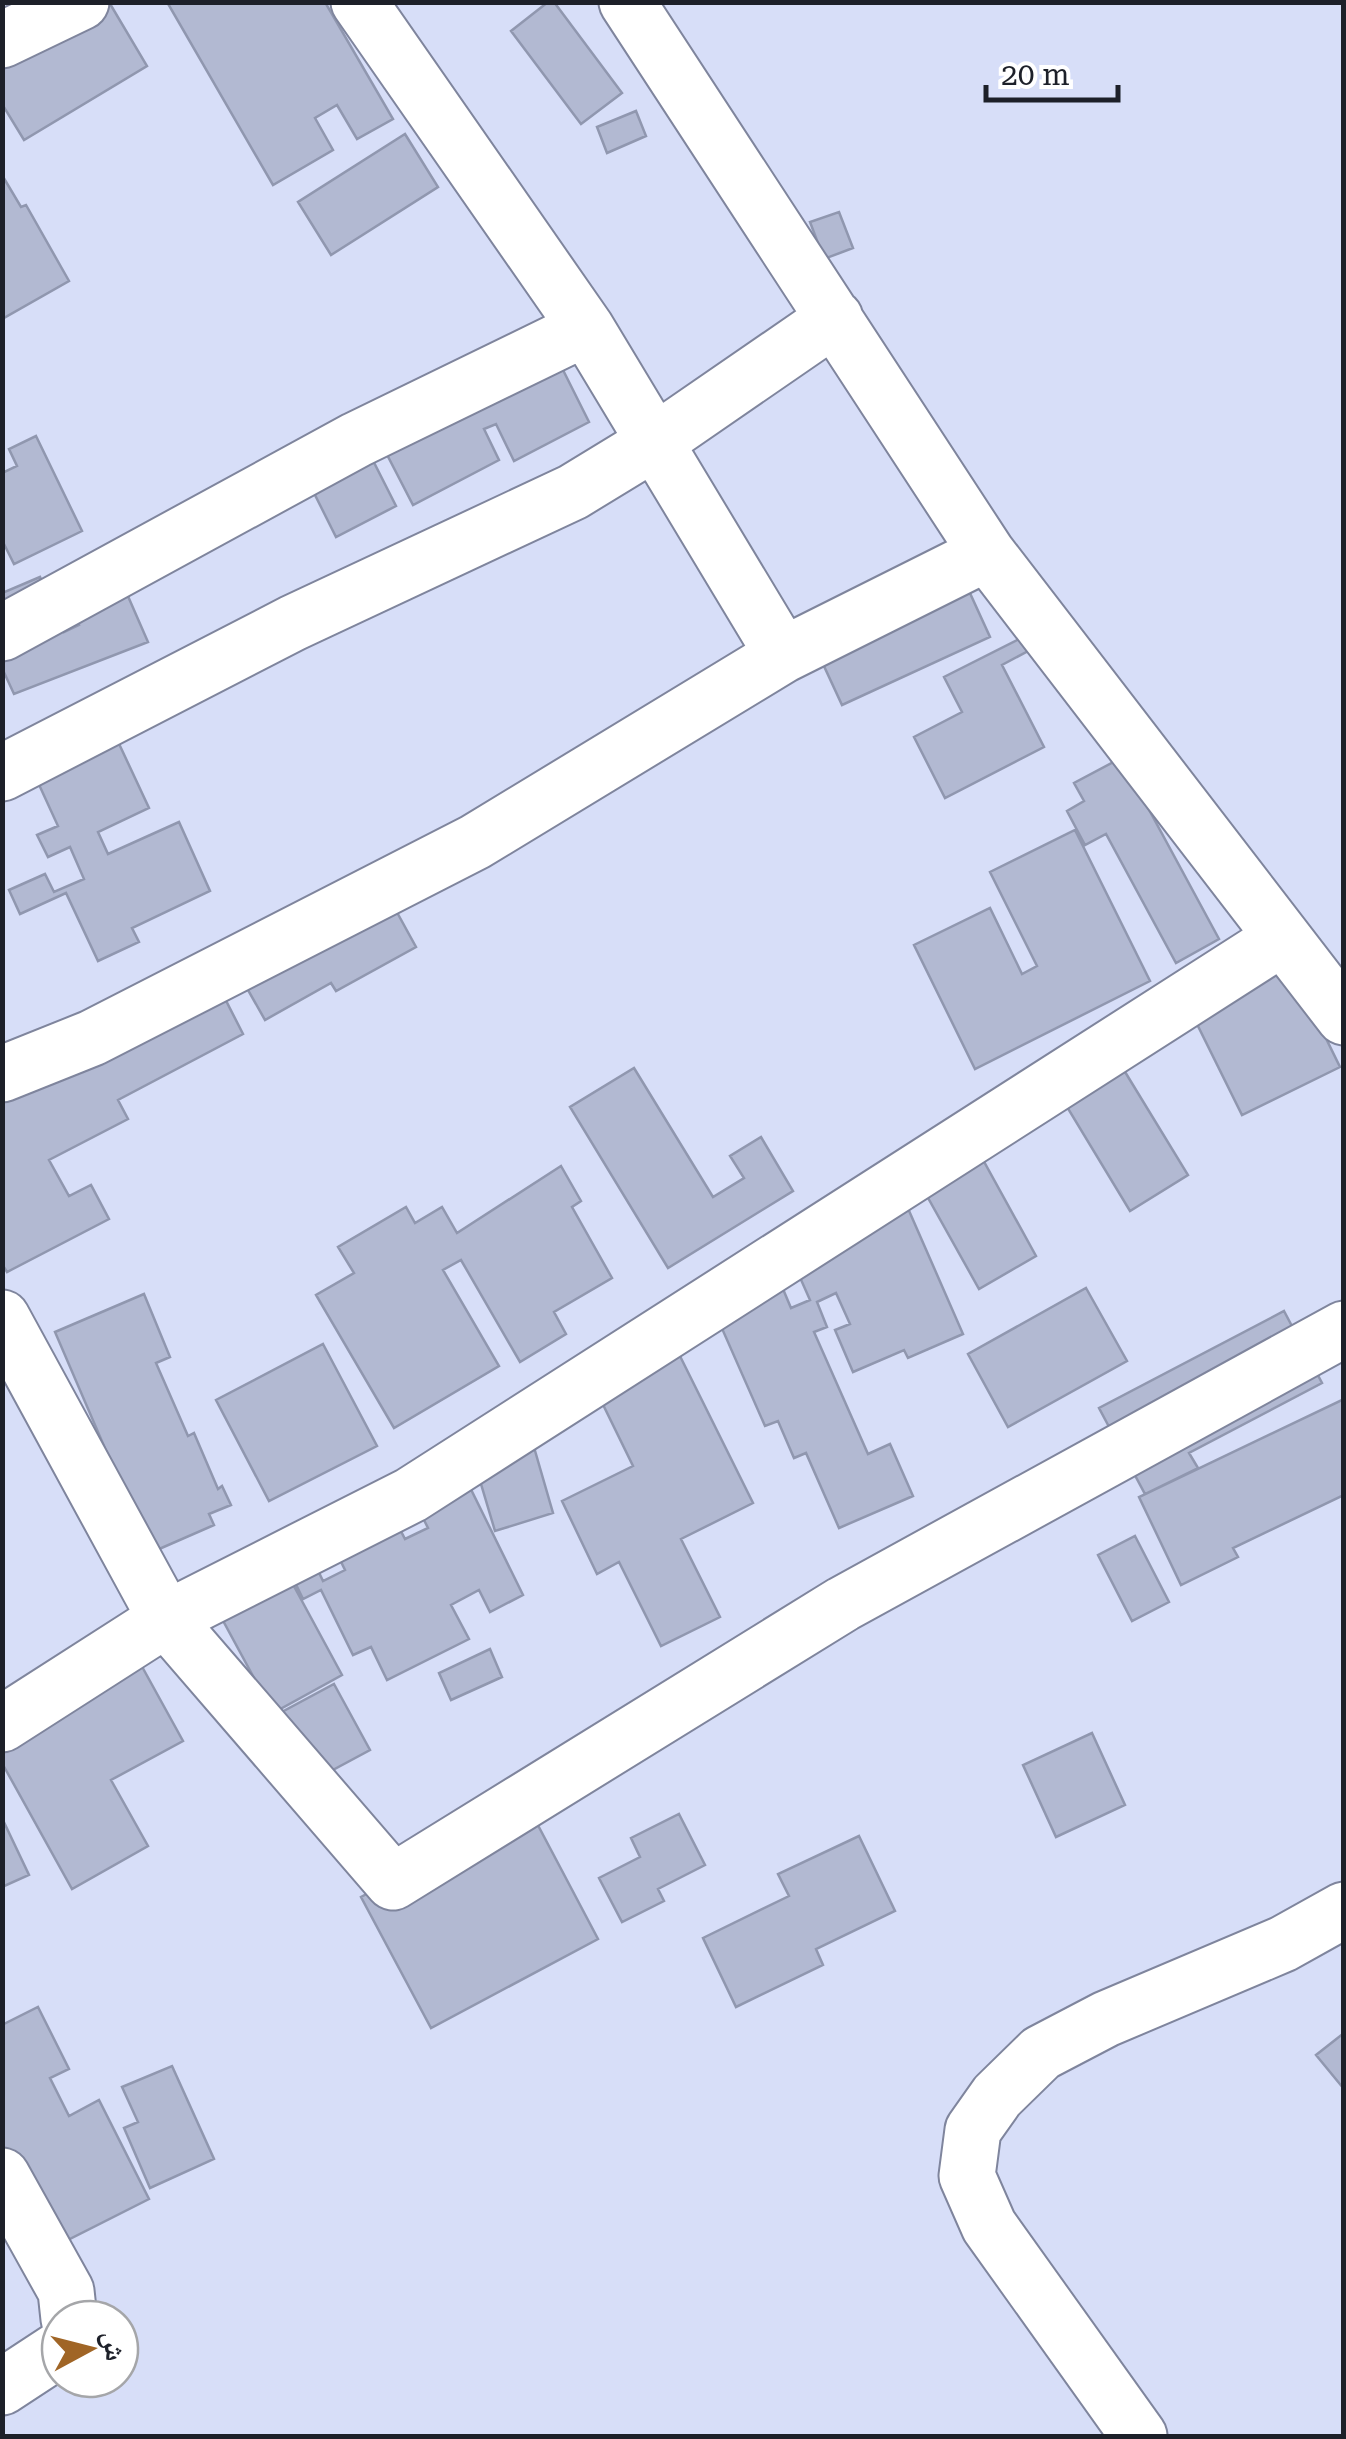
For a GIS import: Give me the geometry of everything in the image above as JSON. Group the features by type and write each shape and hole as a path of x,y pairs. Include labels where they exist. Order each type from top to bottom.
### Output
{"street":[{"path":"2,40 81,2"},
{"path":"359,2 586,328 783,655"},
{"path":"627,2 987,552 1344,1017"},
{"path":"2,773 292,623 573,492 655,442 835,318"},
{"path":"2,633 356,440 586,328"},
{"path":"2,1074 92,1038 475,842 783,655 987,552"},
{"path":"2,1724 166,1619 411,1494 1282,938"},
{"path":"2,1318 166,1619 393,1882 843,1604 1344,1329"},
{"path":"1139,2436 989,2226 967,2176 974,2130 997,2096 1041,2053 1106,2019 1283,1944 1344,1910"},
{"path":"2,2176 67,2299"},
{"path":"2,2387 40,2362"}],"building":[{"path":"66,2 109,2 147,66 24,140 2,104 2,41"},
{"path":"167,2 325,2 393,119 357,139 337,105 315,118 333,150 273,185"},
{"path":"548,2 554,2 622,93 581,124 511,31"},
{"path":"636,111 646,136 607,153 597,127"},
{"path":"405,134 438,187 331,255 298,202"},
{"path":"2,175 21,207 26,205 69,281 2,319"},
{"path":"839,212 853,248 824,259 810,222"},
{"path":"550,344 589,422 514,461 496,424 484,429 499,460 413,505 366,414"},
{"path":"355,425 396,506 336,537 295,455"},
{"path":"36,436 82,531 14,564 2,540 2,473 17,466 9,449"},
{"path":"110,555 148,642 14,694 2,668 2,593 40,577 64,632 79,625 58,578"},
{"path":"953,556 990,637 842,705 805,625"},
{"path":"1023,637 1030,650 1002,665 1044,747 945,798 914,737 962,712 944,677"},
{"path":"100,703 149,808 98,832 108,854 179,822 210,891 132,928 139,942 98,961 66,893 20,914 9,890 45,874 54,892 84,879 70,847 48,857 37,835 58,826 19,741"},
{"path":"1121,758 1219,939 1176,963 1106,834 1085,845 1067,811 1084,801 1074,783"},
{"path":"1075,830 1150,981 975,1069 914,945 990,908 1022,974 1037,966 990,872"},
{"path":"382,885 416,947 336,991 331,983 265,1020 235,967"},
{"path":"1290,965 1340,1067 1242,1115 1192,1014"},
{"path":"215,979 243,1034 118,1100 128,1119 49,1160 69,1196 91,1185 109,1219 7,1272 2,1264 2,1089"},
{"path":"1119,1062 1188,1175 1130,1211 1061,1097"},
{"path":"634,1068 713,1197 744,1178 730,1156 761,1137 793,1191 668,1268 570,1107"},
{"path":"971,1138 1036,1256 979,1289 913,1171"},
{"path":"561,1166 581,1201 572,1207 612,1278 554,1312 566,1334 520,1362 461,1260 443,1270 499,1366 394,1428 316,1295 354,1273 338,1247 406,1207 415,1223 442,1207 457,1233"},
{"path":"903,1197 963,1334 908,1358 904,1350 853,1372 835,1330 850,1324 836,1293 817,1302 827,1327 814,1332 868,1454 890,1444 913,1496 839,1528 806,1453 794,1458 778,1421 765,1426 709,1299 775,1270 791,1308 810,1300 787,1248"},
{"path":"1086,1288 1127,1361 1008,1427 968,1354"},
{"path":"144,1294 170,1357 156,1363 188,1436 194,1433 218,1489 222,1486 231,1505 209,1514 214,1525 150,1553 55,1332"},
{"path":"1284,1311 1322,1383 1189,1453 1198,1468 1145,1494 1099,1408"},
{"path":"672,1340 753,1503 681,1539 720,1617 661,1646 619,1562 597,1574 562,1501 633,1466 591,1380"},
{"path":"323,1344 377,1446 269,1501 216,1400"},
{"path":"1344,1399 1344,1495 1233,1548 1238,1557 1181,1585 1139,1497"},
{"path":"529,1430 553,1513 495,1531 470,1447"},
{"path":"457,1461 523,1595 490,1612 479,1590 451,1605 469,1639 387,1680 371,1647 353,1655 321,1590 303,1599 290,1572 313,1560 323,1581 345,1570 328,1535 388,1506 405,1539 428,1528 407,1486"},
{"path":"1135,1536 1169,1602 1132,1621 1098,1555"},
{"path":"283,1566 342,1675 273,1713 214,1604"},
{"path":"129,1643 183,1741 111,1780 148,1846 72,1889 2,1763 2,1713"},
{"path":"490,1649 502,1677 451,1700 439,1673"},
{"path":"334,1684 370,1750 316,1779 280,1713"},
{"path":"1092,1733 1125,1805 1056,1837 1023,1765"},
{"path":"522,1795 598,1939 431,2028 361,1897 441,1854"},
{"path":"679,1814 705,1865 658,1889 664,1901 622,1922 599,1878 640,1857 631,1838"},
{"path":"2,1818 29,1875 2,1887"},
{"path":"859,1836 895,1911 816,1949 823,1965 736,2007 703,1938 789,1896 778,1874"},
{"path":"38,2007 69,2069 50,2078 69,2116 99,2100 149,2199 36,2256 2,2191 2,2025"},
{"path":"1344,2033 1344,2089 1316,2055"},
{"path":"172,2066 214,2159 150,2188 124,2128 138,2122 122,2087"}]}
